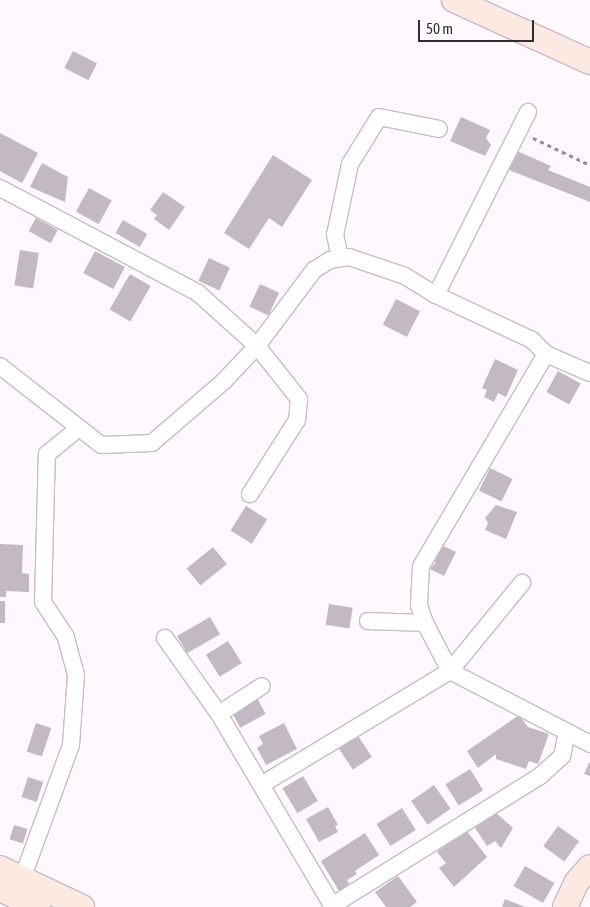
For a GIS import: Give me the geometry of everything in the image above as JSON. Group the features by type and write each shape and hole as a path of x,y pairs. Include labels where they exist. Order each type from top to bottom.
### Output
{"street":[{"path":"454,0 590,62"},
{"path":"436,295 528,112"},
{"path":"340,258 335,235 350,164 379,117 439,130"},
{"path":"0,188 198,293 257,346 299,399 297,420 250,494"},
{"path":"0,366 101,445 152,443 224,381 257,346 314,270 340,258 349,257 404,276 436,295 532,340 546,354 590,373"},
{"path":"546,354 421,566 419,605 425,623 450,671 590,744"},
{"path":"22,879 71,746 76,675 66,637 43,602 47,454 79,428"},
{"path":"261,785 450,671 522,583"},
{"path":"368,622 425,623"},
{"path":"165,638 219,714 333,906 540,776 562,756 567,732"},
{"path":"219,714 262,686"},
{"path":"565,907 576,883 590,867"},
{"path":"0,868 82,907"},
{"path":"0,889 38,907"}],"path":[{"path":"518,130 590,165"}],"building":[{"path":"73,51 97,63 88,80 64,68"},
{"path":"461,117 490,130 486,138 491,145 485,156 450,141"},
{"path":"0,133 38,153 22,183 0,171"},
{"path":"517,151 551,166 548,170 590,187 590,202 509,170"},
{"path":"273,155 312,180 282,227 269,218 249,249 224,233"},
{"path":"42,163 68,177 65,202 30,187"},
{"path":"89,188 112,201 99,224 76,212"},
{"path":"163,192 185,207 169,230 154,219 157,215 150,210"},
{"path":"36,218 58,230 51,243 29,231"},
{"path":"123,220 147,234 140,247 116,233"},
{"path":"20,250 39,253 33,289 14,286"},
{"path":"95,251 125,267 113,289 83,273"},
{"path":"209,258 230,268 219,290 198,281"},
{"path":"130,274 151,286 130,322 110,310"},
{"path":"260,284 279,293 268,316 249,307"},
{"path":"396,299 420,311 407,337 383,325"},
{"path":"495,359 518,370 506,397 498,393 494,402 484,397 487,390 482,388"},
{"path":"558,371 581,384 569,405 546,392"},
{"path":"490,468 512,479 502,501 479,490"},
{"path":"496,505 517,512 506,539 485,530 488,523 485,518"},
{"path":"246,506 267,519 252,544 231,531"},
{"path":"0,544 23,545 22,573 29,574 29,592 6,591 6,597 0,597"},
{"path":"439,544 456,552 444,576 430,569 436,562 432,560"},
{"path":"213,547 227,564 200,585 187,568"},
{"path":"0,601 5,601 5,623 0,623"},
{"path":"329,604 353,608 349,628 326,625"},
{"path":"210,617 220,634 187,653 177,636"},
{"path":"228,641 242,663 220,677 206,655"},
{"path":"257,698 266,714 240,728 232,712"},
{"path":"519,715 528,727 549,734 538,764 529,761 526,769 496,759 496,754 478,768 467,751"},
{"path":"36,723 51,728 42,756 27,752"},
{"path":"284,723 297,749 266,765 257,748 263,744 259,736"},
{"path":"358,736 372,757 353,770 339,749"},
{"path":"590,763 590,776 584,774"},
{"path":"470,769 483,790 459,806 445,784"},
{"path":"303,776 318,801 297,813 282,788"},
{"path":"28,777 43,782 37,802 22,797"},
{"path":"434,785 451,809 428,825 411,801"},
{"path":"328,807 338,825 335,826 338,832 319,842 306,819"},
{"path":"402,808 416,830 390,846 377,824"},
{"path":"495,812 513,828 501,848 495,841 487,846 475,828"},
{"path":"14,825 27,829 23,843 10,839"},
{"path":"558,826 579,841 564,862 543,846"},
{"path":"466,830 487,857 454,887 439,868 446,863 437,852"},
{"path":"365,833 379,855 355,871 357,874 347,880 350,885 339,891 321,861"},
{"path":"525,866 554,883 543,903 514,886"},
{"path":"398,876 417,902 410,907 386,907 375,892"},
{"path":"505,899 525,907 502,907"}]}
